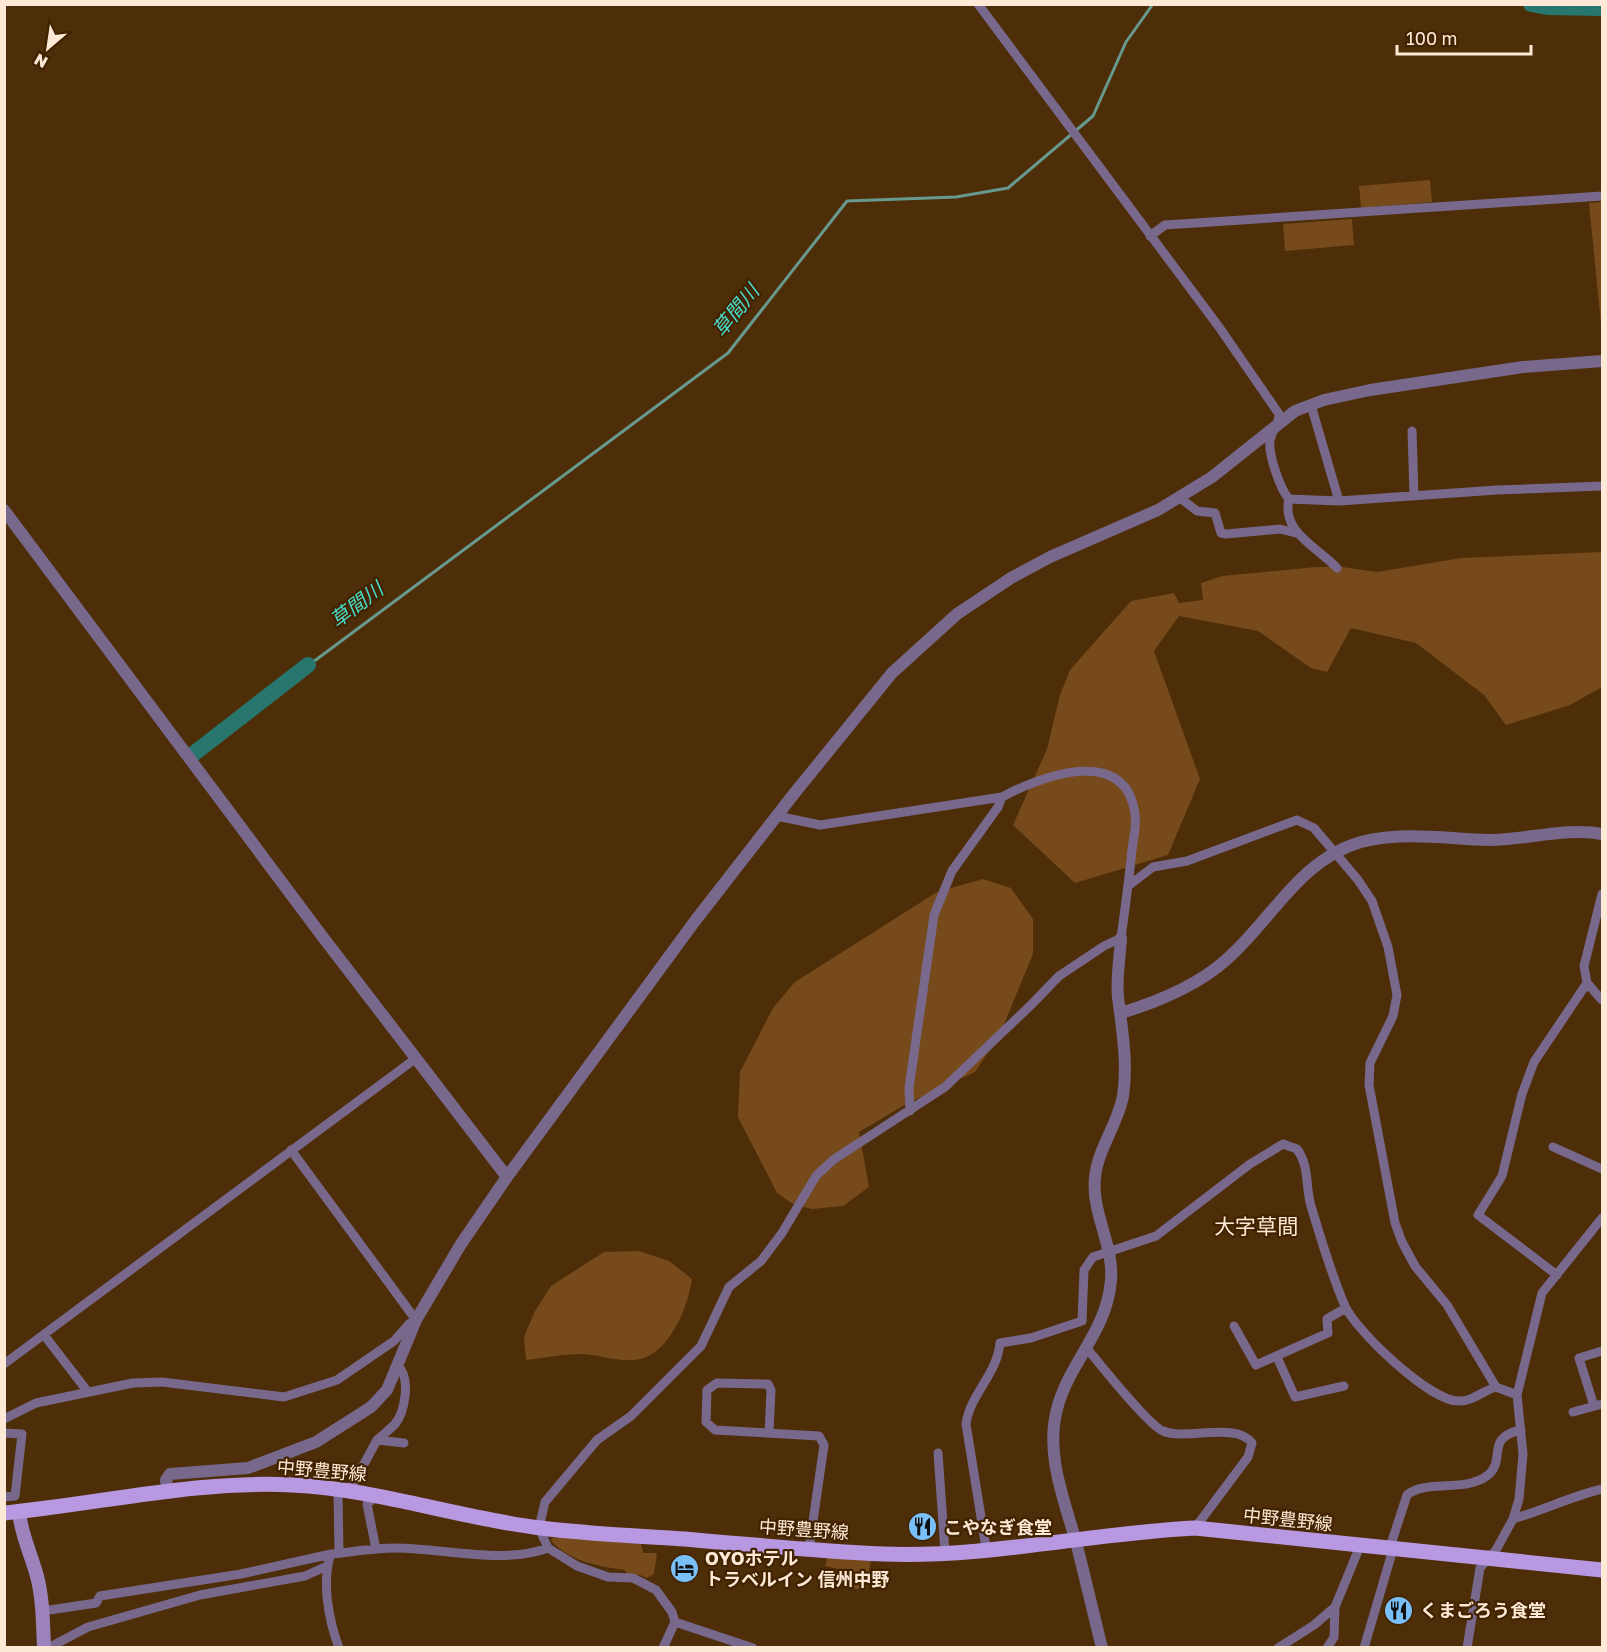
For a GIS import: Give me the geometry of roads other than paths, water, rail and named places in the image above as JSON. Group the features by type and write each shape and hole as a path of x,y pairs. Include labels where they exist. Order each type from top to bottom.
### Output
{"main road":[{"name":"中野豊野線","path":"12,1512 168,1492 280,1485 378,1495 539,1528 809,1549 887,1554 945,1552 1075,1540 1138,1531 1195,1528 1487,1560 1602,1570"},
{"path":"12,1512 20,1524 37,1577 46,1647"}],"street":[{"path":"978,4 1219,327 1279,414 1279,422 1272,433 1270,447 1281,488 1289,499"},
{"path":"1150,236 1165,225 1602,196"},
{"path":"168,1492 166,1480 170,1474 248,1468 316,1442 371,1407 387,1390 416,1320 461,1244 507,1176 777,816 892,673 916,648 957,614 1011,578 1050,557 1158,510 1212,477 1295,411 1381,388 1523,367 1602,361"},
{"path":"1311,405 1339,501"},
{"path":"1412,431 1414,496"},
{"path":"1289,499 1339,501 1602,486"},
{"path":"1179,497 1197,511 1215,513 1221,533 1280,529 1296,533"},
{"path":"1289,499 1286,511 1296,533 1337,568"},
{"path":"4,510 415,1059 507,1176"},
{"path":"777,816 820,825 1002,797 1023,786 1073,772 1093,770 1115,777 1125,785 1136,815 1121,938 1118,995 1126,1069 1122,1099 1094,1177 1096,1202 1109,1251 1111,1278 1108,1301 1101,1324 1072,1375 1057,1408 1052,1444 1059,1484 1102,1647"},
{"path":"910,1111 909,1088 934,915 952,871 998,807 1002,797"},
{"path":"1128,886 1153,867 1187,861 1297,820 1314,828 1372,901 1395,972 1397,995 1393,1016 1370,1063 1369,1085 1395,1223 1415,1266 1447,1305 1496,1387 1517,1395"},
{"path":"1121,1013 1191,984 1224,962 1249,939 1306,874 1335,853 1362,842 1389,837 1491,840 1569,833 1602,834"},
{"path":"1602,894 1584,966 1587,983 1602,1000"},
{"path":"663,1647 675,1622 672,1612 656,1590 633,1578 608,1577 577,1566 548,1548 539,1528 545,1502 597,1440 631,1416 701,1346 729,1287 761,1261 782,1233 816,1176 833,1160 945,1087 1059,976 1104,945 1121,938"},
{"path":"1557,1275 1478,1215 1502,1176 1522,1094 1534,1062 1587,983"},
{"path":"4,1364 415,1059"},
{"path":"986,1548 966,1436 968,1409 994,1369 1000,1343 1031,1338 1082,1320 1084,1270 1093,1257 1156,1236 1250,1164 1277,1147 1288,1144 1297,1149 1306,1164 1310,1203 1346,1308 1386,1355 1414,1380 1446,1399 1468,1400 1496,1387"},
{"path":"1553,1147 1602,1169"},
{"path":"291,1150 416,1320"},
{"path":"1467,1647 1480,1568 1496,1550 1513,1519 1519,1499 1523,1467 1517,1395 1542,1293 1602,1218"},
{"path":"1234,1326 1256,1365 1328,1333 1327,1320 1346,1308"},
{"path":"4,1419 36,1403 133,1383 162,1382 209,1390 284,1397 337,1380 394,1341 409,1324 416,1320"},
{"path":"44,1335 88,1392"},
{"path":"1088,1350 1155,1427 1173,1434 1242,1434 1252,1443 1248,1457 1195,1528"},
{"path":"1573,1412 1598,1405 1579,1358 1602,1351"},
{"path":"1277,1357 1295,1397 1344,1386"},
{"path":"46,1647 88,1627 200,1595 304,1576 327,1566 335,1554 344,1490 377,1440 396,1423 403,1409 405,1386 402,1370 398,1366"},
{"path":"769,1433 771,1390 768,1384 717,1383 707,1390 706,1422 716,1430 819,1436 824,1445 809,1549"},
{"path":"1364,1647 1391,1556 1391,1548 1409,1493 1419,1489 1460,1485 1484,1477 1495,1466 1497,1449 1503,1438 1521,1431"},
{"path":"4,1433 22,1434 15,1496 4,1497"},
{"path":"377,1440 404,1443"},
{"path":"938,1453 945,1552"},
{"path":"1513,1519 1554,1507 1579,1495 1602,1490"},
{"path":"376,1550 368,1504 378,1495"},
{"path":"1327,1647 1334,1637 1335,1607 1360,1546"},
{"path":"43,1611 96,1603 100,1596 241,1574 335,1554 397,1548 458,1554 534,1554 548,1548"},
{"path":"327,1566 330,1616 339,1647"},
{"path":"1278,1647 1314,1625 1335,1607"},
{"path":"675,1622 753,1647"}],"waterway":[{"name":"草間川","path":"313,662 728,353 847,201 956,197 1008,188 1093,116 1126,42 1153,4"},
{"path":"1531,4 1547,7 1602,8"},
{"name":"草間川","path":"192,755 308,665"}],"place":[{"name":"こやなぎ食堂","path":"923,1527"},
{"name":"OYOホテル トラベルイン 信州中野","path":"684,1568"},
{"name":"くまごろう食堂","path":"1399,1610"}],"district":[{"name":"大字草間","path":"1256,1226"}]}
